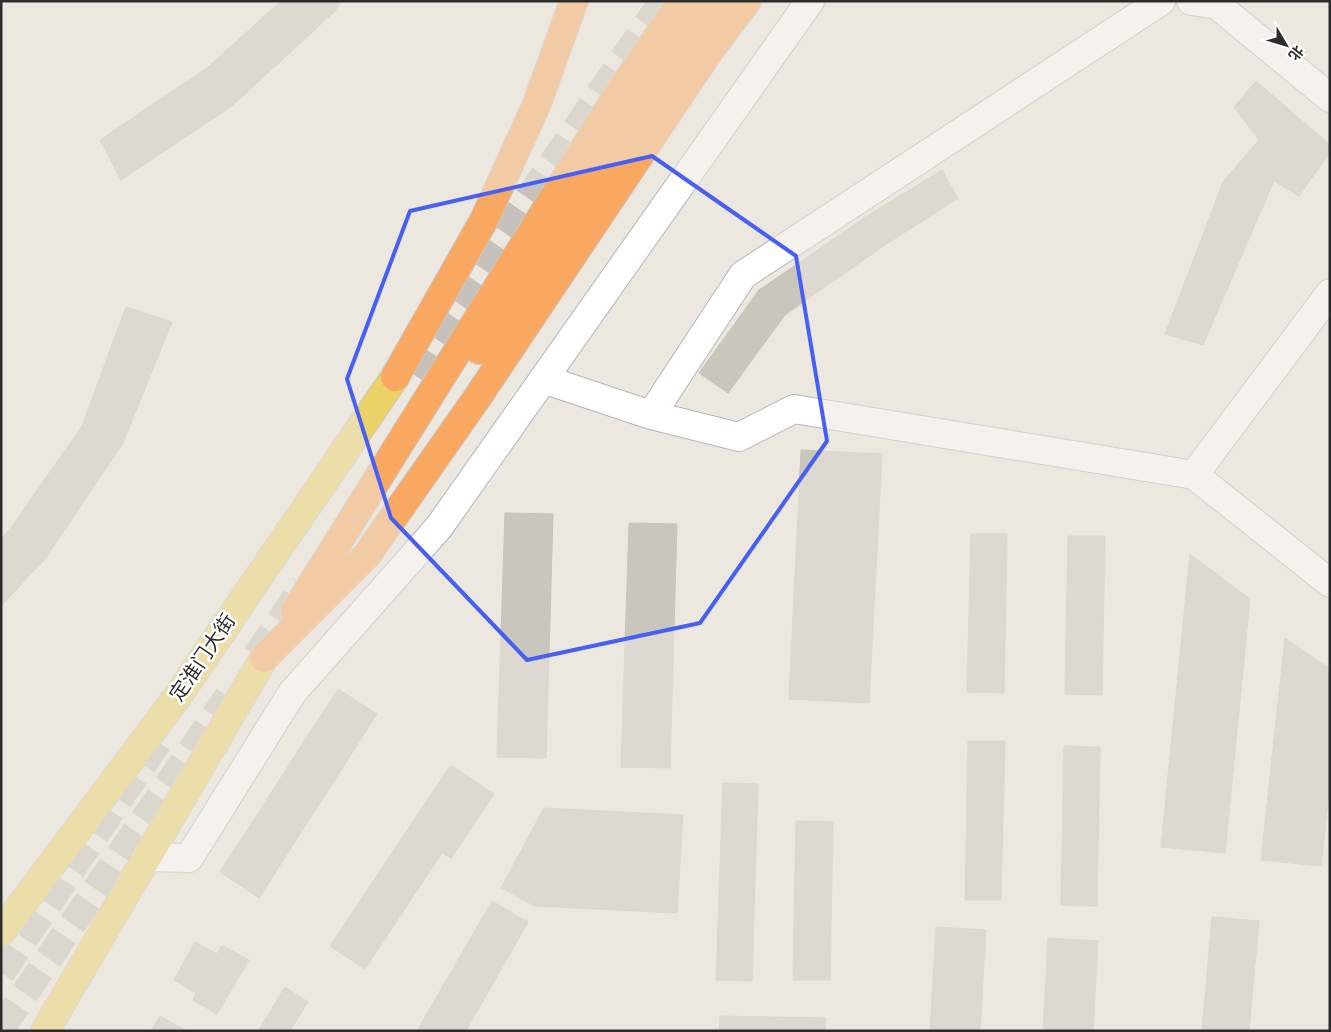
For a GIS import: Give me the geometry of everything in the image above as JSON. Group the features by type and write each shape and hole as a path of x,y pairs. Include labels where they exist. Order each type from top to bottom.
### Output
{"highway":[{"path":"395,377 484,220 536,106 574,1"},
{"path":"264,658 622,88 683,1"},
{"path":"288,622 385,489 714,1"},
{"path":"264,658 367,555 482,390 710,50 747,1"}],"main road":[{"name":"定淮门大街","path":"1,932 178,697 395,377"},
{"path":"45,1031 264,658"}],"street":[{"path":"147,857 189,858 292,693 439,528 810,1"},
{"path":"651,415 743,275 1161,1"},
{"path":"1191,1 1217,5 1330,98"},
{"path":"1194,475 1330,293"},
{"path":"543,379 651,415 739,437 794,409 1194,475 1330,583"}],"highlighted area":[{"path":"652,156 796,256 827,441 700,623 527,660 391,518 347,379 410,211"}],"building":[{"path":"281,1 342,1 334,12 232,106 121,180 100,140 207,68"},
{"path":"1256,81 1330,145 1330,152 1299,196 1274,181 1203,345 1165,334 1223,182 1259,140 1234,107"},
{"path":"942,170 958,198 882,247 785,315 728,393 699,373 759,290 864,218"},
{"path":"126,307 172,322 122,445 44,560 1,606 1,539 82,426"},
{"path":"801,450 882,454 869,703 789,699"},
{"path":"505,513 553,514 546,758 497,757"},
{"path":"629,523 677,524 670,768 621,767"},
{"path":"971,534 1007,534 1004,693 967,692"},
{"path":"1068,536 1105,536 1102,695 1065,694"},
{"path":"1190,554 1250,599 1225,853 1161,847"},
{"path":"1285,638 1330,669 1330,783 1321,866 1261,860"},
{"path":"338,689 377,714 259,898 220,872"},
{"path":"968,741 1005,741 1001,900 965,900"},
{"path":"1064,746 1100,747 1097,906 1061,905"},
{"path":"451,765 494,794 451,858 442,853 365,969 330,946"},
{"path":"723,783 758,784 752,981 716,980"},
{"path":"544,808 683,815 677,913 535,906 501,888"},
{"path":"796,821 833,822 830,980 793,980"},
{"path":"492,901 528,922 466,1031 417,1031"},
{"path":"1212,917 1259,921 1249,1031 1202,1031"},
{"path":"936,927 986,930 980,1031 930,1031"},
{"path":"1048,938 1098,941 1093,1031 1043,1031"},
{"path":"195,942 217,954 222,945 249,960 217,1014 193,1000 196,993 174,980"},
{"path":"285,987 308,1002 290,1031 258,1031"},
{"path":"160,1016 187,1031 151,1031"},
{"path":"720,1016 826,1018 825,1031 719,1031"}],"tunnel":[{"path":"410,372 663,1"},
{"path":"256,656 304,586"},
{"path":"1,1028 228,697"},
{"path":"1,973 158,742"}]}
